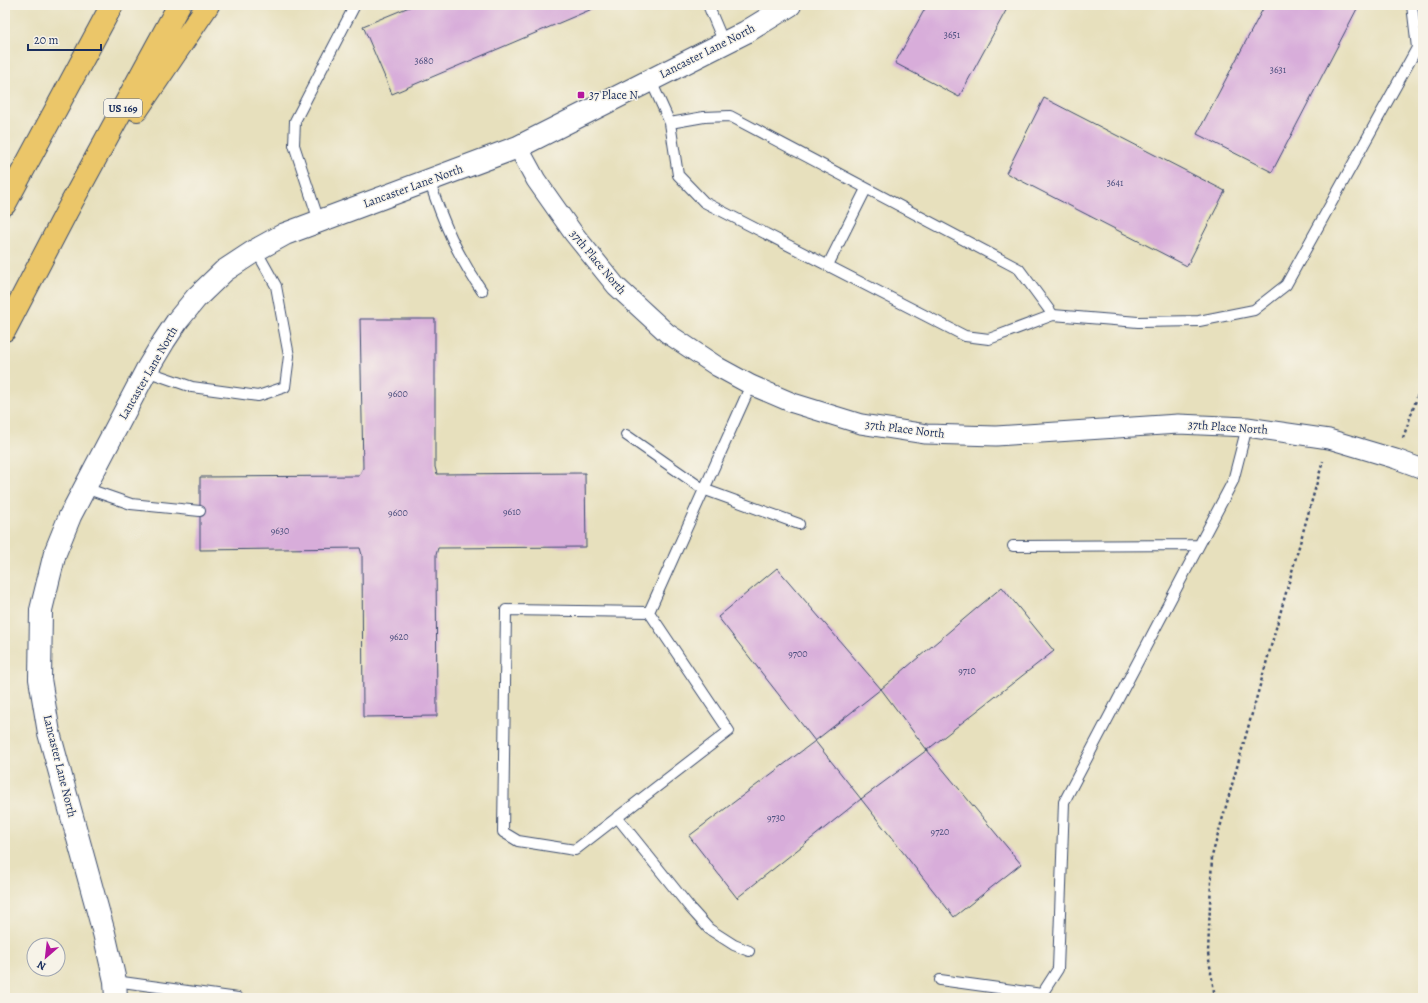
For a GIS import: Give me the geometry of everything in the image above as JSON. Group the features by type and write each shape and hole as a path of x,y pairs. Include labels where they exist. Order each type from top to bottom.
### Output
{"highway":[{"path":"59,104 103,5"},
{"path":"5,204 112,5"},
{"name":"US 169","path":"5,330 67,211 179,5"},
{"path":"67,211 208,5"}],"street":[{"name":"Lancaster Lane North","path":"115,990 104,933 49,733 40,679 42,610 55,553 70,516 146,371 178,320 196,298 224,271 256,250 285,234 518,147 746,32 790,5"},
{"name":"37th Place North","path":"518,147 536,180 574,234 616,286 667,333 718,366 751,385 793,403 861,424 926,434 996,436 1178,424 1247,427 1329,439 1423,468"}],"lane":[{"path":"319,221 294,145 295,121 355,5"},
{"path":"708,5 724,43"},
{"path":"651,80 670,123 678,175 704,202 964,336 989,339 1053,315 1138,322 1199,322 1254,310 1286,285 1420,47 1412,5"},
{"path":"670,123 704,117 730,116 1019,269 1053,315"},
{"path":"428,180 458,253 482,291"},
{"path":"828,265 866,189"},
{"path":"146,371 192,387 258,396 285,387 289,356 276,286 256,250"},
{"path":"649,612 751,385"},
{"path":"940,980 1042,994 1058,969 1064,802 1233,481 1247,427"},
{"path":"626,435 703,489 799,524"},
{"path":"85,488 131,504 200,511"},
{"path":"1014,546 1199,545"},
{"path":"506,610 649,612 729,731 575,850 518,841 504,832 506,610"},
{"path":"618,817 709,929 734,945 748,951"},
{"path":"115,990 238,998"}],"path":[{"path":"1396,459 1423,380"},
{"path":"1215,998 1208,953 1212,856 1329,439"}],"building":[{"path":"414,5 599,6 392,94 363,26"},
{"path":"927,5 1009,5 959,97 895,63"},
{"path":"1265,5 1359,5 1272,172 1197,134"},
{"path":"1044,98 1225,191 1187,266 1006,173"},
{"path":"360,319 435,319 435,467 437,474 585,473 586,547 438,548 436,555 437,716 363,717 362,555 360,548 200,550 200,477 359,476 363,468"},
{"path":"777,568 881,689 815,741 718,617"},
{"path":"1002,587 1054,651 927,750 881,689"},
{"path":"815,741 861,799 737,898 689,836"},
{"path":"927,750 1021,864 954,917 861,799"}],"place":[{"name":"37 Place N","path":"581,95"}]}
